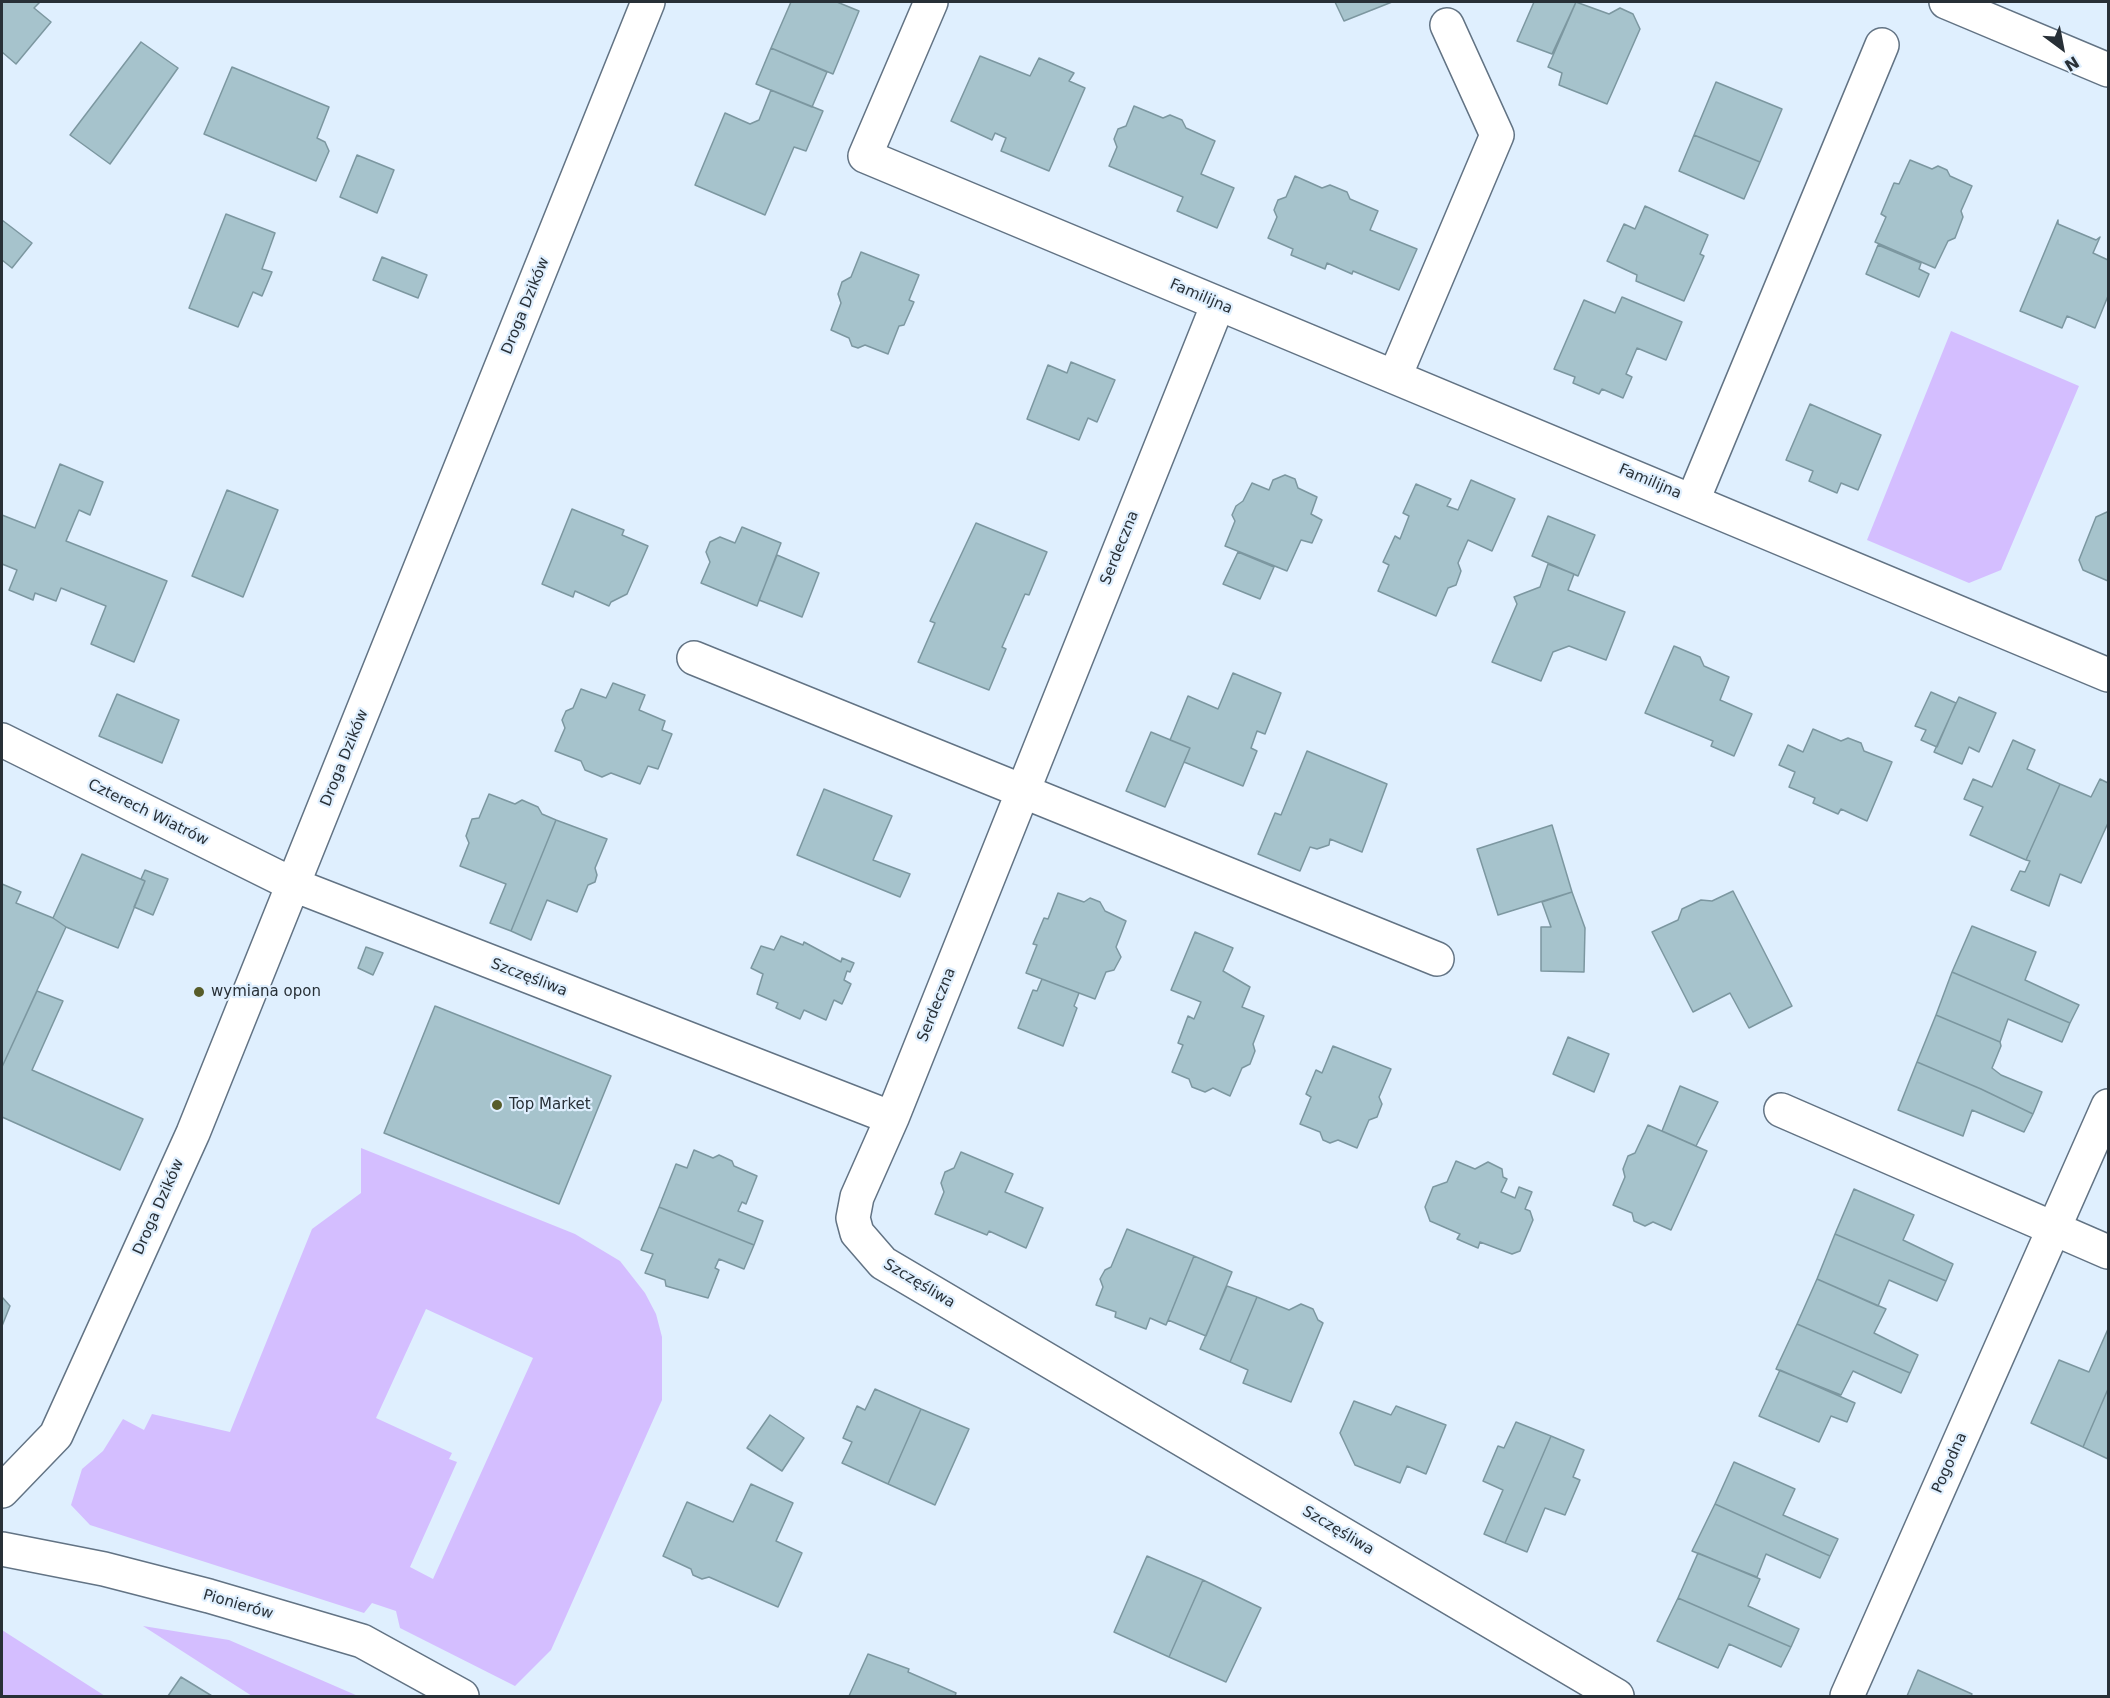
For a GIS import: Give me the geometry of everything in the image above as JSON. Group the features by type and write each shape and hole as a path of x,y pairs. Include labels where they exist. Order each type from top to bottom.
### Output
{"street":[{"name":"Droga Dzików","path":"2,1491 56,1435 193,1133 648,2"},
{"name":"Familijna","path":"931,2 865,156 1218,304 1395,375 2109,675"},
{"path":"1946,2 2109,70"},
{"path":"1395,375 1497,135 1447,25"},
{"name":"Familijna","path":"1693,500 1882,45"},
{"name":"Serdeczna","path":"892,1118 1218,304"},
{"path":"694,658 1437,959"},
{"name":"Czterech Wiatrów","path":"2,740 294,885"},
{"name":"Szczęśliwa","path":"294,885 892,1118 857,1197 853,1218 857,1233 883,1263 1617,1696"},
{"name":"Pogodna","path":"1847,1696 2109,1106"},
{"path":"1781,1110 2109,1252"},
{"name":"Pionierów","path":"2,1549 104,1569 209,1596 362,1641 462,1696"}],"shaded area":[{"path":"1951,331 2079,386 2001,570 1969,583 1867,540"},
{"path":"361,1148 575,1234 620,1261 645,1293 656,1314 662,1337 662,1400 551,1650 515,1686 400,1628 396,1611 372,1603 364,1613 90,1525 71,1505 82,1469 103,1451 123,1419 144,1430 152,1414 230,1432 312,1229 361,1193","holes":["426,1309 533,1358 433,1579 410,1567 457,1462 449,1459 452,1453 376,1418"]},
{"path":"143,1626 229,1640 358,1696 252,1696"},
{"path":"2,1630 105,1696 2,1696"}],"building":[{"path":"2,2 40,2 34,8 51,22 16,64 2,52"},
{"path":"791,2 837,2 859,11 833,74 771,48"},
{"path":"1335,2 1392,2 1344,21"},
{"path":"1534,2 1576,2 1552,54 1517,41"},
{"path":"1576,2 1609,14 1620,8 1633,14 1640,29 1607,104 1559,85 1562,73 1548,67"},
{"path":"141,42 178,68 110,164 70,135"},
{"path":"771,48 827,72 812,107 756,84"},
{"path":"980,56 1030,76 1039,58 1074,73 1069,81 1085,88 1049,171 1001,151 1006,138 995,133 992,140 951,121"},
{"path":"232,67 329,107 317,138 325,142 329,151 316,181 204,134"},
{"path":"1716,82 1782,109 1760,162 1694,135"},
{"path":"771,90 823,111 806,151 794,147 765,215 695,185 725,113 750,124 759,120"},
{"path":"1134,106 1163,118 1170,115 1182,120 1186,128 1215,141 1201,174 1234,188 1217,228 1177,211 1183,197 1109,166 1117,147 1114,139 1118,129 1126,126"},
{"path":"1694,135 1760,162 1744,199 1679,171"},
{"path":"357,155 394,170 377,213 340,197"},
{"path":"1910,160 1932,169 1938,166 1947,170 1950,176 1972,186 1961,211 1963,217 1955,238 1948,241 1935,268 1875,242 1886,217 1881,214 1894,183 1899,184"},
{"path":"1295,176 1322,188 1330,185 1347,192 1350,199 1378,211 1370,230 1417,249 1399,290 1327,263 1325,269 1291,255 1293,249 1268,238 1277,217 1274,210 1278,200 1286,197"},
{"path":"1645,206 1708,235 1700,254 1704,256 1684,301 1636,281 1637,275 1607,261 1624,224 1635,229"},
{"path":"226,214 275,233 262,269 272,272 262,296 253,292 238,327 189,308"},
{"path":"2,220 32,243 12,268 2,260"},
{"path":"2058,220 2058,224 2096,240 2100,237 2093,253 2108,260 2108,296 2095,328 2067,316 2062,328 2020,311"},
{"path":"1878,245 1921,263 1919,269 1929,274 1919,297 1866,274"},
{"path":"861,252 919,275 909,300 914,302 904,325 899,326 888,354 865,345 858,348 852,346 849,338 831,330 841,303 838,294 842,282 851,277"},
{"path":"382,257 427,275 418,298 373,280"},
{"path":"1622,297 1682,322 1666,360 1637,348 1626,374 1632,377 1623,398 1602,389 1599,394 1573,383 1575,377 1554,369 1584,300 1615,313"},
{"path":"1071,362 1115,380 1097,422 1088,418 1079,440 1027,419 1048,365 1067,373"},
{"path":"1810,404 1881,435 1858,490 1841,483 1837,493 1809,481 1813,471 1786,460"},
{"path":"60,464 103,482 90,515 79,510 66,541 167,581 134,662 91,644 106,606 61,588 56,601 35,593 33,600 9,590 17,570 2,564 2,515 35,528"},
{"path":"1285,475 1295,479 1298,488 1317,497 1311,514 1322,520 1312,543 1301,540 1287,571 1225,546 1235,521 1232,515 1236,506 1243,501 1252,483 1269,490 1273,480"},
{"path":"1471,480 1515,499 1492,551 1468,540 1458,563 1461,571 1456,585 1448,588 1436,616 1378,591 1389,565 1383,562 1395,536 1400,539 1409,516 1403,513 1416,484 1451,499 1447,506 1458,510"},
{"path":"227,490 278,510 243,597 192,576"},
{"path":"572,509 624,530 622,535 648,546 627,594 611,602 609,606 575,591 573,597 542,584"},
{"path":"2107,512 2108,581 2083,570 2079,560 2096,517"},
{"path":"1548,516 1595,535 1578,576 1532,556"},
{"path":"976,523 1047,552 1029,595 1025,594 1002,647 1006,649 989,690 918,662 935,623 930,621"},
{"path":"742,527 781,543 757,606 701,583 710,562 706,552 710,542 720,537 735,543"},
{"path":"1238,552 1274,567 1260,599 1223,584"},
{"path":"777,555 819,573 802,617 759,600"},
{"path":"1548,564 1574,574 1568,590 1625,612 1606,660 1569,646 1553,652 1541,681 1492,662 1517,604 1514,597 1540,587"},
{"path":"1674,646 1700,657 1704,666 1729,677 1720,700 1752,714 1734,756 1711,746 1713,741 1645,713"},
{"path":"1233,673 1281,693 1265,734 1257,731 1251,748 1257,751 1243,786 1184,762 1190,748 1170,740 1188,696 1218,709"},
{"path":"613,683 645,695 639,710 665,721 662,730 672,734 658,769 648,766 640,784 611,773 602,777 585,770 581,761 555,751 565,728 562,720 566,711 573,708 581,689 606,698"},
{"path":"1931,692 1956,703 1937,747 1921,740 1926,730 1915,726"},
{"path":"117,694 179,720 162,763 99,736"},
{"path":"1959,697 1996,713 1979,752 1969,747 1962,764 1934,752"},
{"path":"1813,729 1841,741 1848,738 1861,743 1864,751 1892,762 1867,821 1841,809 1838,814 1813,803 1815,798 1789,787 1795,772 1779,765 1788,745 1803,752"},
{"path":"1151,732 1190,748 1165,807 1126,791"},
{"path":"2013,740 2035,750 2027,769 2060,784 2026,860 1970,835 1983,807 1964,799 1973,779 1992,787"},
{"path":"1307,751 1387,784 1362,852 1330,839 1329,845 1317,849 1310,847 1300,871 1258,854 1275,813 1281,815"},
{"path":"2100,779 2108,783 2108,823 2081,883 2060,874 2049,906 2011,890 2020,871 2025,872 2030,861 2026,860 2060,784 2091,797"},
{"path":"824,789 892,816 873,860 910,874 900,897 797,855"},
{"path":"489,794 515,804 522,800 538,807 542,814 556,820 511,931 490,923 506,884 460,866 469,843 466,836 472,819 479,818"},
{"path":"556,820 607,839 595,868 597,875 595,882 588,885 577,912 547,900 531,940 511,931"},
{"path":"1552,825 1572,892 1498,915 1477,849"},
{"path":"82,854 145,881 118,948 66,927 53,918"},
{"path":"145,870 168,879 153,915 134,907 145,881 141,879"},
{"path":"2,884 21,892 16,903 53,918 66,927 2,1067"},
{"path":"1733,891 1792,1006 1749,1028 1730,993 1693,1012 1652,932 1678,920 1682,909 1701,900 1712,901"},
{"path":"1572,892 1585,928 1584,972 1541,971 1541,927 1551,927 1542,902"},
{"path":"1058,893 1084,902 1090,898 1100,902 1105,911 1126,921 1116,947 1121,957 1114,970 1106,972 1095,999 1026,973 1037,945 1033,944 1044,918 1048,919"},
{"path":"1972,926 2036,952 2025,980 2079,1005 2070,1023 1952,972"},
{"path":"1195,932 1233,948 1223,971 1250,987 1242,1007 1264,1016 1253,1044 1255,1051 1250,1064 1242,1068 1230,1096 1213,1088 1205,1092 1192,1087 1189,1079 1172,1072 1183,1045 1178,1043 1188,1016 1194,1019 1201,1002 1171,990"},
{"path":"781,936 803,945 804,942 841,962 842,958 854,963 850,972 847,971 844,980 851,984 842,1004 834,1000 826,1020 804,1010 800,1019 776,1008 778,1003 757,994 763,974 751,968 761,946 774,950"},
{"path":"366,947 383,953 373,975 358,968"},
{"path":"1952,972 2070,1023 2062,1042 2008,1019 2000,1042 1936,1015"},
{"path":"1042,979 1079,993 1074,1006 1077,1008 1063,1046 1018,1028 1033,990 1037,991"},
{"path":"37,991 63,1001 32,1070 143,1119 120,1170 2,1117 2,1067"},
{"name":"Top Market","path":"435,1006 611,1076 559,1204 384,1133"},
{"path":"1936,1015 2000,1042 2001,1046 1992,1068 2001,1075 2042,1092 2033,1114 1917,1062"},
{"path":"1568,1037 1609,1054 1594,1092 1553,1074"},
{"path":"1333,1046 1391,1069 1379,1097 1382,1104 1377,1117 1369,1120 1357,1148 1338,1140 1330,1143 1323,1140 1320,1132 1300,1124 1311,1097 1306,1094 1316,1070 1322,1073"},
{"path":"1917,1062 2033,1114 2024,1132 1972,1110 1963,1136 1898,1110"},
{"path":"1680,1086 1718,1102 1696,1146 1662,1131"},
{"path":"1648,1125 1707,1151 1671,1230 1653,1222 1645,1226 1634,1221 1632,1213 1613,1205 1625,1177 1623,1169 1628,1156 1635,1153"},
{"path":"694,1150 713,1158 719,1155 732,1161 734,1166 757,1176 746,1204 742,1202 738,1211 763,1221 754,1245 659,1207 676,1164 687,1168"},
{"path":"961,1152 1013,1174 1005,1192 1043,1208 1026,1248 989,1231 987,1235 935,1214 944,1192 941,1183 945,1172 954,1168"},
{"path":"1456,1161 1475,1169 1488,1162 1502,1169 1503,1177 1507,1179 1501,1192 1515,1198 1519,1187 1532,1192 1525,1209 1530,1211 1533,1220 1520,1251 1512,1254 1480,1242 1478,1248 1457,1239 1460,1234 1430,1221 1425,1207 1433,1187 1447,1182"},
{"path":"1854,1189 1914,1215 1903,1240 1953,1264 1946,1281 1835,1234"},
{"path":"659,1207 754,1245 744,1269 719,1259 715,1268 719,1270 708,1298 666,1286 665,1280 645,1273 653,1254 641,1250"},
{"path":"1127,1229 1194,1256 1166,1325 1150,1318 1146,1329 1115,1317 1116,1312 1096,1305 1103,1287 1100,1279 1105,1270 1111,1267"},
{"path":"1835,1234 1946,1281 1937,1301 1889,1280 1878,1306 1817,1279"},
{"path":"1194,1256 1232,1272 1206,1336 1168,1320"},
{"path":"1817,1279 1886,1309 1874,1333 1918,1355 1910,1373 1797,1324"},
{"path":"1227,1286 1257,1297 1230,1362 1200,1349"},
{"path":"2,1297 10,1306 2,1326"},
{"path":"1257,1297 1289,1310 1301,1304 1313,1309 1318,1320 1323,1323 1291,1402 1243,1383 1248,1370 1230,1362"},
{"path":"1797,1324 1910,1373 1901,1393 1853,1371 1841,1395 1776,1369"},
{"path":"2108,1329 2108,1389 2083,1447 2031,1423 2059,1360 2089,1372"},
{"path":"1780,1370 1855,1403 1847,1422 1831,1416 1819,1442 1759,1416"},
{"path":"875,1389 921,1409 888,1484 842,1463 852,1442 843,1438 857,1406 865,1410"},
{"path":"2108,1389 2108,1459 2083,1447"},
{"path":"1354,1401 1391,1415 1396,1406 1446,1425 1426,1474 1407,1466 1400,1483 1355,1465 1340,1433"},
{"path":"921,1409 969,1429 935,1505 888,1484"},
{"path":"770,1415 804,1438 782,1471 747,1448"},
{"path":"1516,1422 1551,1436 1505,1543 1484,1534 1503,1490 1483,1481 1498,1446 1504,1448"},
{"path":"1551,1436 1584,1450 1573,1477 1580,1480 1565,1515 1545,1508 1527,1552 1505,1543"},
{"path":"1734,1462 1795,1489 1783,1515 1838,1539 1830,1556 1715,1504"},
{"path":"751,1484 793,1503 776,1541 802,1553 778,1607 709,1577 702,1579 693,1575 691,1569 663,1556 687,1502 733,1522"},
{"path":"1715,1504 1830,1556 1820,1578 1766,1554 1757,1577 1692,1551"},
{"path":"1698,1553 1760,1579 1748,1606 1799,1629 1791,1647 1678,1598"},
{"path":"1147,1556 1203,1580 1169,1657 1114,1632"},
{"path":"1203,1580 1261,1608 1226,1682 1169,1657"},
{"path":"1678,1598 1791,1647 1781,1667 1729,1644 1718,1668 1657,1641"},
{"path":"868,1654 909,1669 908,1672 956,1693 955,1696 849,1696"},
{"path":"1918,1670 1972,1694 1971,1696 1907,1696"},
{"path":"181,1677 212,1696 168,1696"}],"place":[{"name":"wymiana opon","path":"199,992"},
{"name":"Top Market","path":"497,1105"}]}
